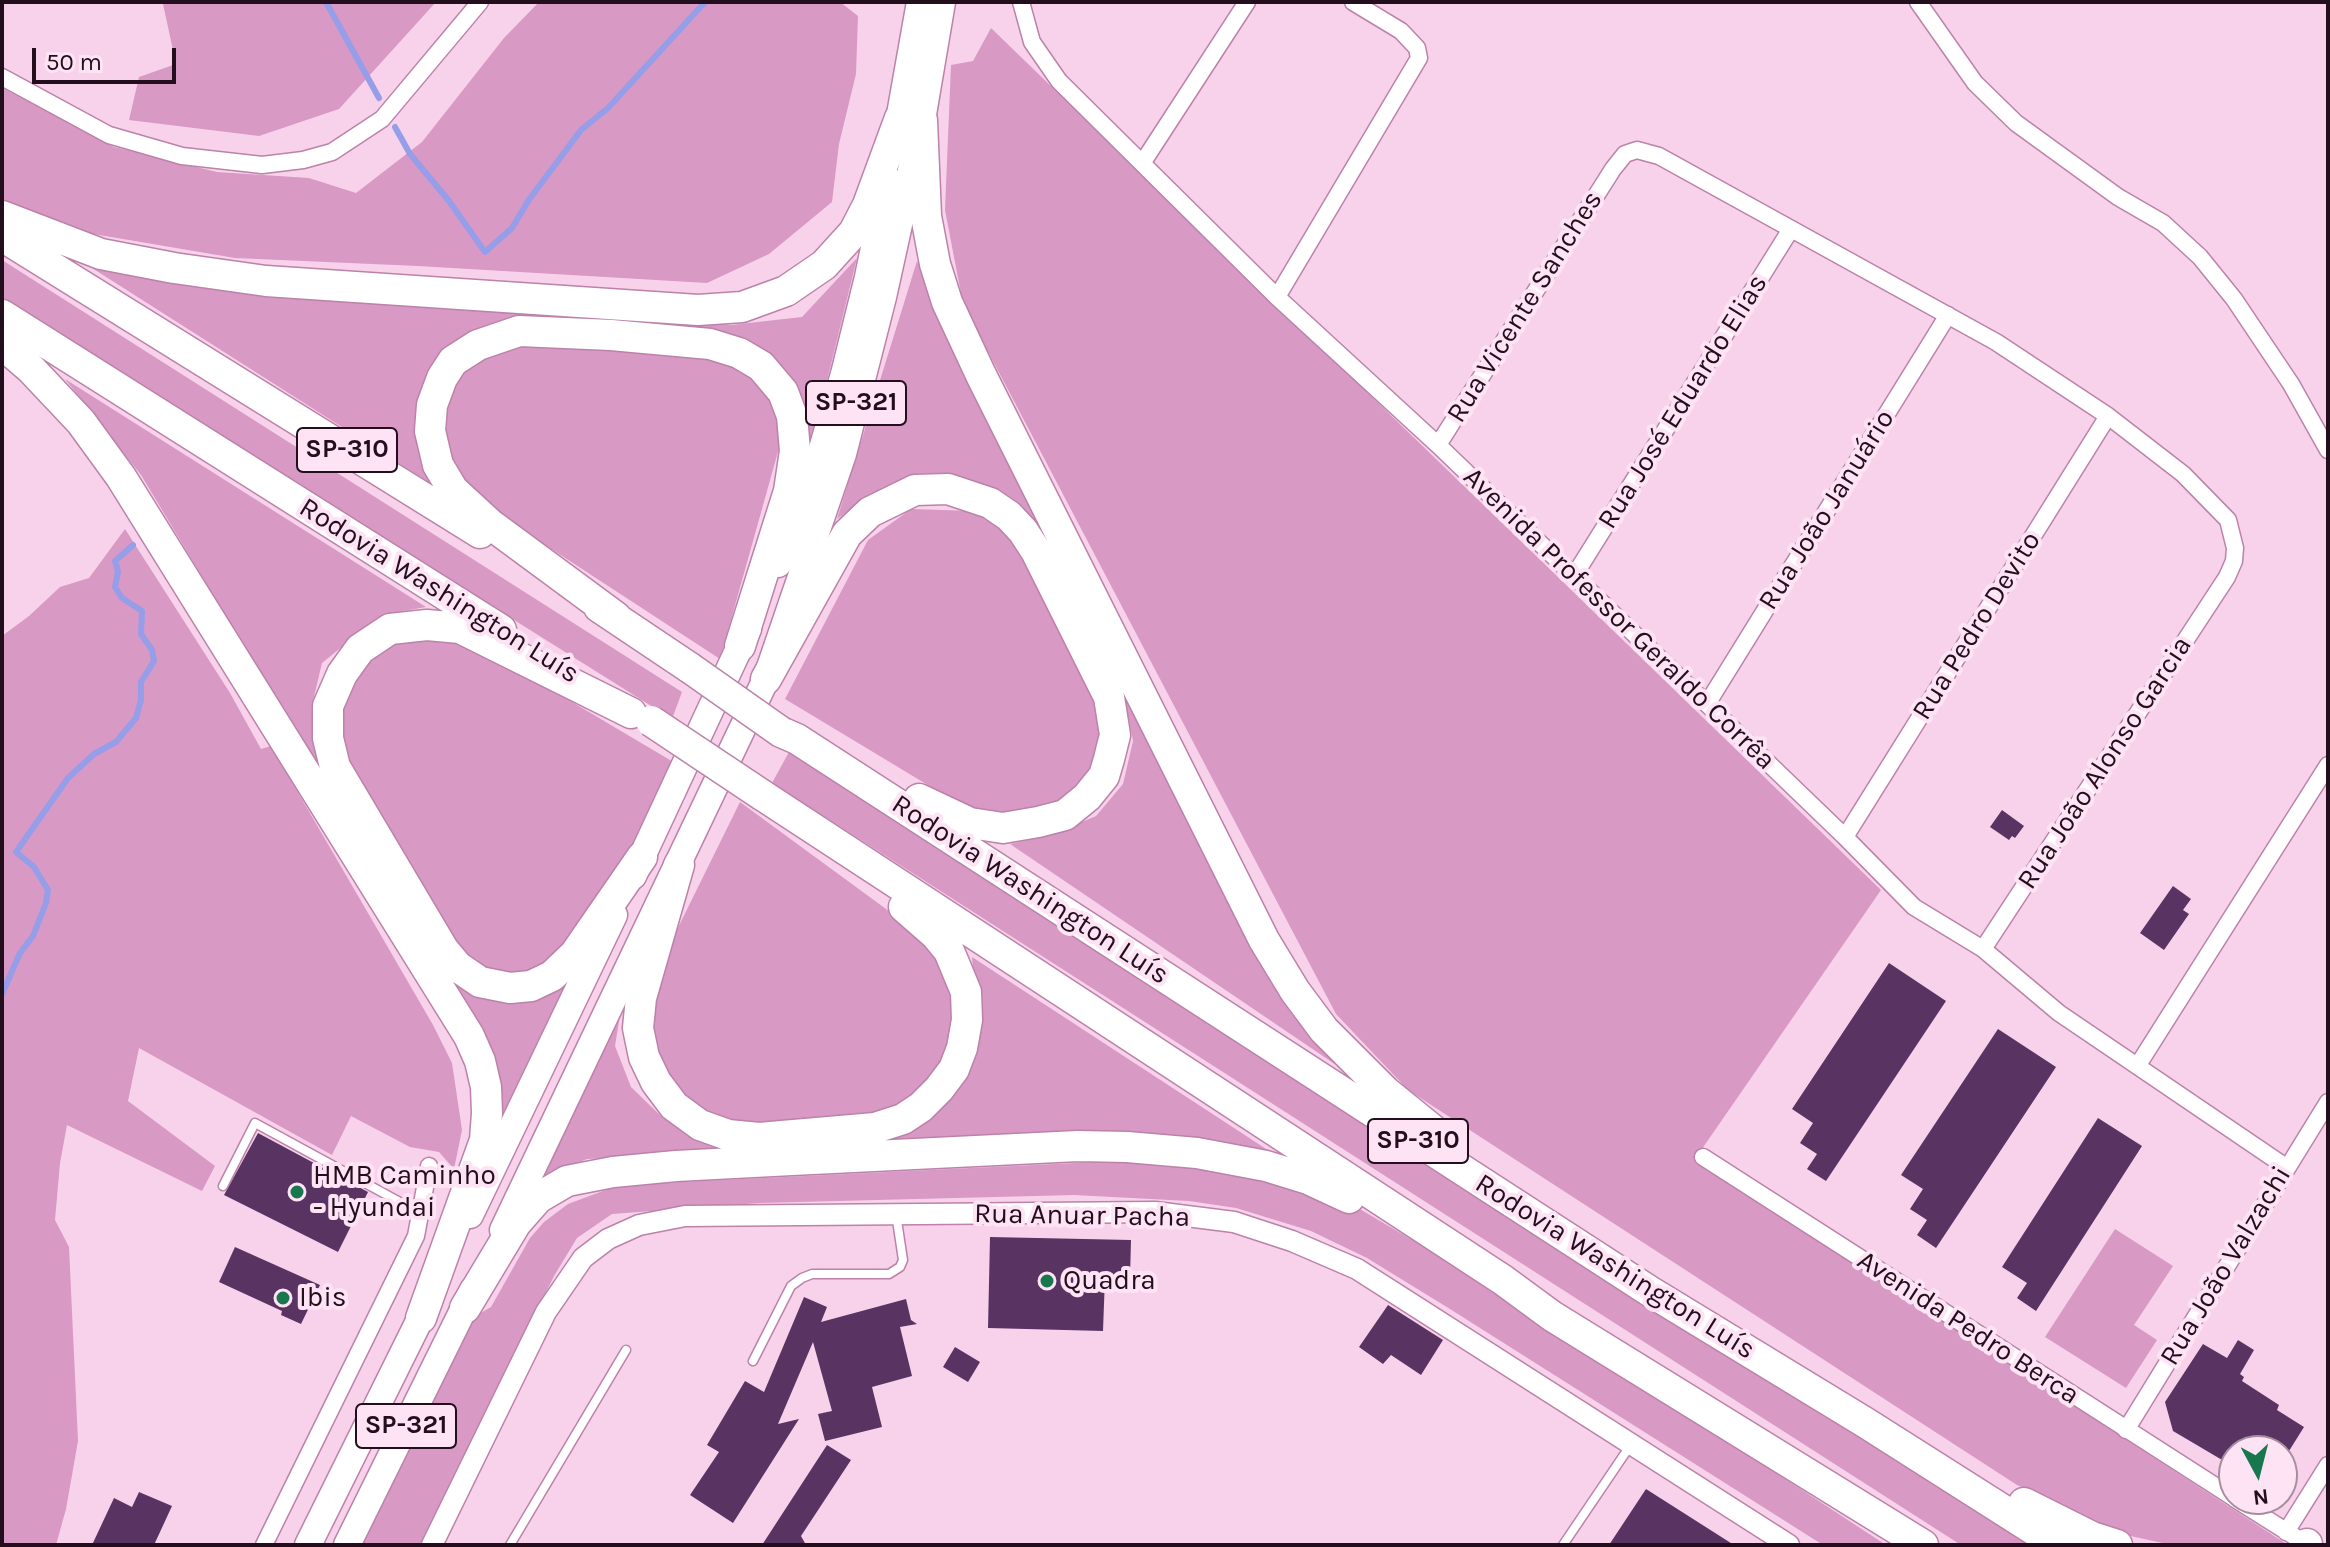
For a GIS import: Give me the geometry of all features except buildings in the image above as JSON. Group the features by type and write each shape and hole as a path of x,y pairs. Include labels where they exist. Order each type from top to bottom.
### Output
{"highway":[{"path":"2,216 101,254 266,281 698,310 742,307 786,291 824,265 854,232 911,119"},
{"path":"911,119 935,264 947,302 1264,940 1295,991 1324,1030 1386,1092 1651,1292"},
{"name":"Rodovia Washington Luís","path":"2,236 616,617 789,735 1651,1292 2058,1545"},
{"name":"Rodovia Washington Luís","path":"2,315 762,795 1503,1280 1552,1316 1923,1545"},
{"path":"616,617 490,524 453,490 438,465 430,431 432,405 442,378 453,361 478,345 519,331 611,335 710,344 739,353 761,366 783,392 792,416 795,451 789,491 740,646"},
{"path":"2,344 31,369 81,422 121,477 469,1036 480,1061 486,1087 485,1140 421,1318"},
{"path":"766,679 847,534 870,512 891,500 915,490 948,489 990,503 1023,531 1061,598 1109,697 1115,735 1104,776 1087,797 1065,815 1003,828 970,823 916,798 864,768 789,735"},
{"path":"641,717 460,628 427,625 390,629 360,649 342,674 328,706 328,738 335,767 443,949 458,967 480,982 510,988 531,986 552,976 575,954 642,857"},
{"path":"679,865 641,998 638,1028 644,1057 656,1082 674,1106 700,1125 728,1135 759,1138 875,1128 903,1119 921,1107 954,1069 967,1020 966,992 949,951 936,935 812,828"},
{"path":"465,1308 516,1223 538,1198 567,1181 613,1172 676,1166 1078,1146 1197,1153 1266,1166 1308,1179 1350,1199 1552,1316"},
{"path":"1866,1423 1903,1434 2047,1515 2092,1537 2117,1545"},
{"path":"1824,1484 1906,1545"}],"main road":[{"name":"SP-321","path":"679,865 766,679 843,454 883,297 911,119 920,2"},
{"name":"SP-321","path":"642,857 793,529 817,466 942,2"},
{"path":"421,1318 642,857"},
{"path":"465,1308 679,865"},
{"name":"SP-321","path":"347,1545 465,1308"},
{"name":"SP-321","path":"308,1545 421,1318"}],"street":[{"path":"2,77 109,135 182,156 262,165 303,160 332,152 382,119 480,2"},
{"name":"Avenida Professor Geraldo Corrêa","path":"1021,2 1032,42 1059,81 1277,297 1438,445 1914,907 1983,949 2059,1013 2286,1167"},
{"path":"1143,162 1247,2"},
{"path":"1277,297 1419,54 1401,31 1353,2"},
{"path":"1918,2 1975,83 2016,123 2118,197 2163,223 2200,257 2234,299 2291,384 2328,450"},
{"name":"Rua Vicente Sanches","path":"1438,445 1625,154 1637,150 1659,156 1791,229"},
{"path":"1791,229 1996,342 2108,416"},
{"name":"Rua José Eduardo Elias","path":"1574,576 1791,229"},
{"name":"Rua João Januário","path":"1707,704 1948,315"},
{"name":"Rua João Alonso Garcia","path":"1983,949 2227,577 2234,561 2235,548 2228,520 2183,474 2108,416"},
{"name":"Rua Pedro Devito","path":"1845,837 2108,416"},
{"path":"2138,1065 2328,765"},
{"name":"Rua João Valzachi","path":"2126,1430 2328,1102"},
{"name":"Avenida Pedro Berca","path":"1703,1157 2218,1489"},
{"path":"264,1545 416,1236 429,1166"},
{"name":"Rua Anuar Pacha","path":"432,1545 546,1312 583,1258 608,1239 639,1225 685,1216 1155,1212 1234,1222 1292,1241 1357,1269 1789,1545"},
{"path":"2302,1541 2328,1465"},
{"name":"Avenida Pedro Berca","path":"2260,1515 2302,1541"}],"lane":[{"path":"223,1186 255,1123 421,1213"},
{"path":"753,1361 791,1286 802,1278 812,1274 889,1274 900,1267 903,1260 896,1213"},
{"path":"510,1545 626,1350"},
{"path":"1563,1545 1632,1443"}],"shaded area":[{"path":"161,2 436,2 339,109 259,136 129,120 139,77 176,64"},
{"path":"539,2 840,2 858,16 856,74 839,144 832,202 769,254 707,283 235,258 52,227 2,202 2,88 114,147 217,172 309,178 356,193 422,142 504,38"},
{"path":"991,28 1881,890 1695,1159 2218,1499 2218,1515 2242,1515 2288,1545 2172,1545 2121,1534 2017,1485 1408,1090 1336,1014 963,304 945,210 951,65 973,61"},
{"path":"857,258 811,446 793,389 764,356 512,320 450,351 433,485 81,261 203,284 731,325 802,317"},
{"path":"2,260 682,692 672,719 2,299"},
{"path":"917,261 1264,956 1345,1071 1010,844 1051,835 1096,816 1123,784 1133,741 1124,694 1035,525 1008,497 969,479 930,476 897,481 837,519"},
{"path":"517,340 712,353 748,370 777,401 781,441 720,659 487,507 462,485 447,458 441,429 444,400 458,372"},
{"path":"65,379 426,607 392,613 360,632 322,663 312,705 316,751 441,962 472,991 571,979 498,1137 481,1041 141,475"},
{"path":"911,509 974,511 1021,541 1109,717 1105,767 1074,803 1004,820 956,802 785,699 868,540"},
{"path":"125,529 230,693 261,749 271,746 433,1025 452,1063 462,1130 454,1169 439,1152 410,1147 351,1116 332,1155 139,1048 128,1101 215,1166 202,1191 67,1125 55,1220 69,1247 78,1441 56,1545 2,1545 2,636 60,587 89,578"},
{"path":"430,638 486,651 675,763 623,864 565,953 540,972 495,975 462,957 358,780 341,744 340,702 357,671 386,646"},
{"path":"789,752 2029,1545 1961,1545 772,783"},
{"path":"740,802 927,939 954,981 958,1023 946,1057 913,1104 865,1121 760,1128 711,1121 670,1086 651,1050 649,1006 664,956"},
{"path":"972,957 1280,1158 1123,1134 587,1159 532,1183 622,1003 615,1046 631,1087 663,1118 703,1143 897,1133 976,1006"},
{"path":"1158,1159 1230,1168 1353,1205 1494,1288 1886,1545 1823,1545 1367,1258 1311,1231 1236,1208 1189,1201 1074,1195 759,1203 612,1214 577,1238 554,1276 423,1545 355,1545 470,1319 491,1307 530,1238 544,1222 568,1204 619,1185"},
{"path":"2115,1229 2173,1266 2134,1325 2157,1340 2126,1388 2045,1337"}],"waterway":[{"path":"326,2 379,98"},
{"path":"395,127 410,154 449,201 485,252 512,228 528,201 581,130 608,108 705,2"},
{"path":"2,994 20,953 33,936 48,890 34,867 16,852 68,778 94,754 116,742 136,718 141,700 141,682 154,661 152,650 141,634 142,611 122,598 115,587 118,571 115,561 133,545"}],"place":[{"name":"HMB Caminho - Hyundai","path":"297,1192"},
{"name":"Quadra","path":"1047,1281"},
{"name":"Ibis","path":"283,1298"}]}
